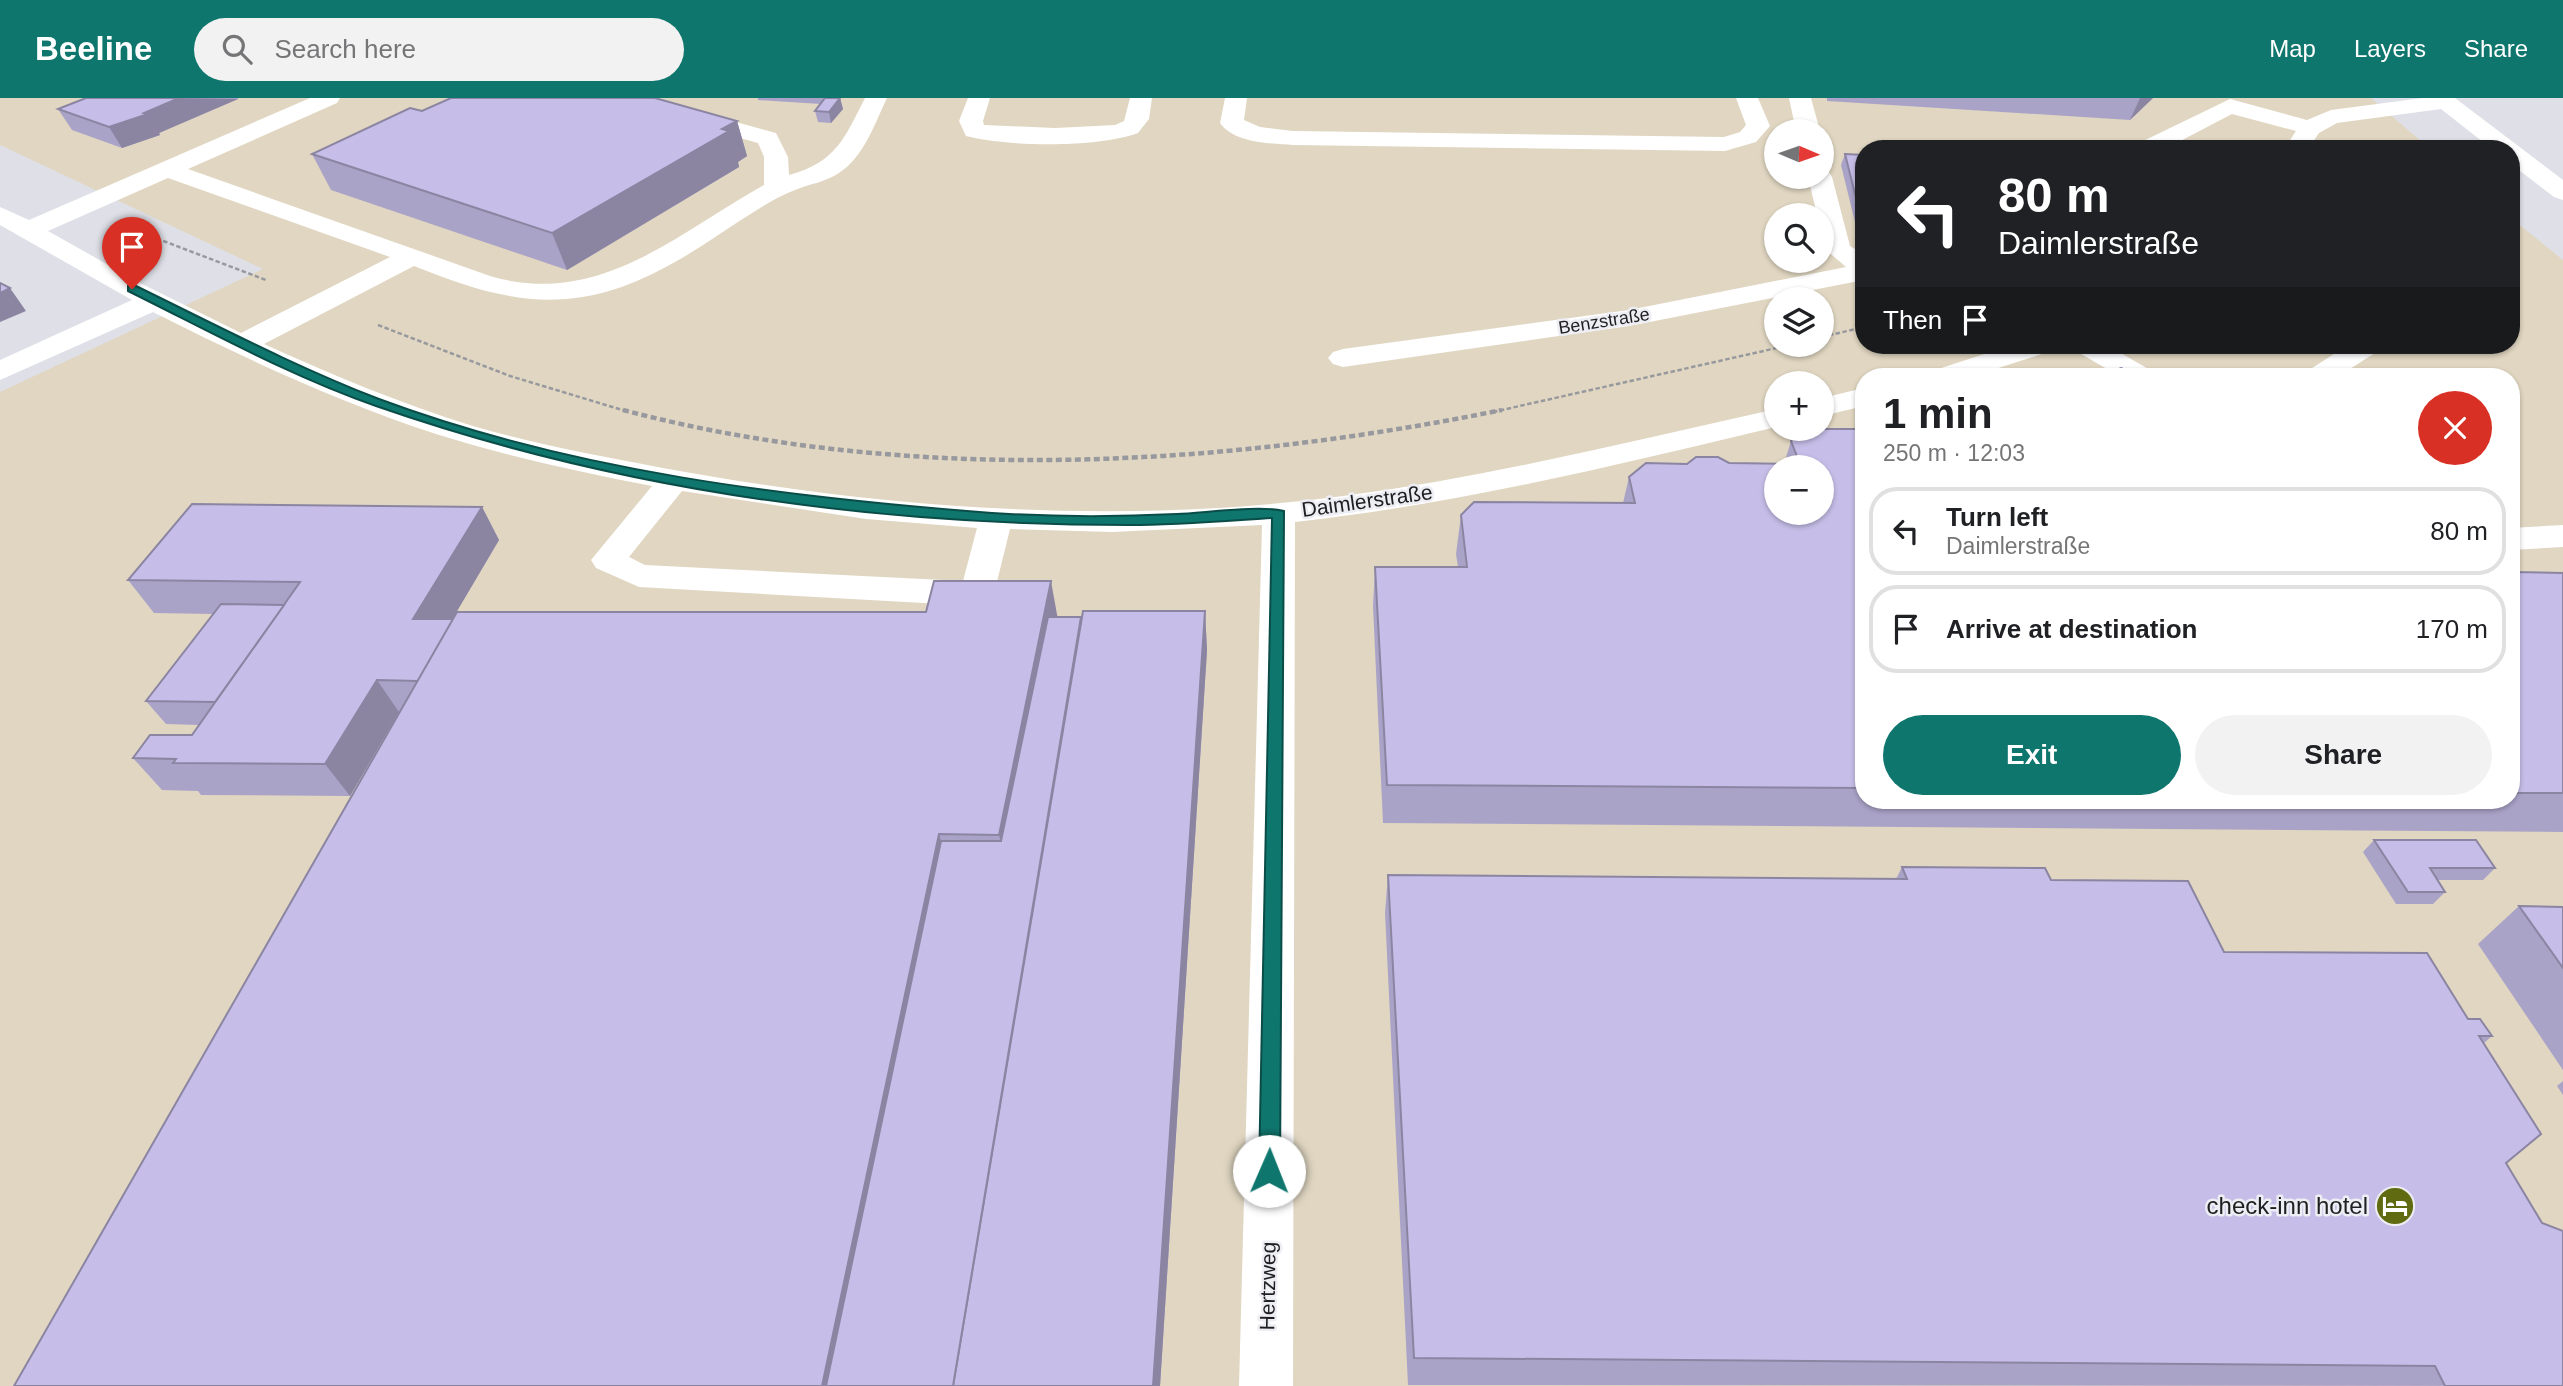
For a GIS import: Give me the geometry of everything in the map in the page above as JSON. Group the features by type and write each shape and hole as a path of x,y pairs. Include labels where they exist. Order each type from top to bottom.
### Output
{"street":[{"path":"28,230 329,98"},
{"path":"623,98 768,138 776,157 777,188"},
{"path":"166,169 503,288 570,290 614,280 657,263 777,188 823,173 839,161 858,133 876,98"},
{"path":"979,98 971,121 974,131 993,134 1108,134 1131,128 1137,121 1141,98"},
{"path":"1236,98 1232,123 1255,134 1293,138 1725,144 1748,137 1758,126 1747,98"},
{"path":"1800,98 1805,119"},
{"path":"2302,140 2310,128 2331,117 2443,100 2495,140"},
{"path":"2162,140 2231,102 2310,128"},
{"path":"2520,159 2563,192"},
{"path":"1823,189 1838,249 1855,263"},
{"name":"Daimlerstraße","path":"0,215 154,301 311,376 445,427 515,446 674,480 815,502 996,517 1131,521 1279,514 1349,506 1484,483 1764,421"},
{"path":"243,343 413,256"},
{"name":"Benzstraße","path":"1343,358 1629,318 1855,272"},
{"path":"0,371 154,301"},
{"path":"1961,368 1989,354"},
{"path":"1996,354 2018,368"},
{"path":"2102,354 2126,368"},
{"path":"2332,368 2354,354"},
{"path":"1834,404 1855,399"},
{"path":"674,480 608,560 639,576 978,594 996,517"},
{"name":"Hertzweg","path":"1266,1386 1279,514"},
{"path":"2520,538 2563,536"}],"path":[{"path":"125,227 266,281"},
{"path":"369,321 467,362 630,411 723,432 896,453 1025,459 1164,456 1258,448 1427,425 1764,351"},
{"path":"1834,334 1855,329"}],"shaded area":[{"path":"0,98 2371,98 2420,140 1855,140 1855,354 2520,354 2520,225 2563,260 2563,1386 0,1386 0,392 263,269 0,145"}],"building":[{"path":"86,98 179,98 144,113 148,114 109,127 58,109"},
{"path":"451,98 655,98 737,121 722,129 729,131 552,233 312,154 410,108 422,111"},
{"path":"825,98 840,98 829,112 815,111"},
{"path":"1845,154 1855,155 1855,194"},
{"path":"0,283 10,288 0,293"},
{"path":"1834,429 1855,429 1855,788 1387,785 1375,567 1467,567 1461,515 1474,502 1635,503 1629,477 1646,463 1687,464 1696,457 1718,457 1729,463 1764,463 1764,525 1834,525 1834,455 1796,455 1791,441 1834,441"},
{"path":"192,504 482,507 413,619 454,619 418,681 377,680 325,764 173,763 176,759 133,758 150,735 192,735 300,582 128,580"},
{"path":"2520,572 2563,573 2563,793 2520,793"},
{"path":"934,581 1051,581 999,835 939,834 822,1386 14,1386 457,612 926,612"},
{"path":"221,604 284,605 215,702 146,701"},
{"path":"1083,611 1205,611 1153,1386 953,1386"},
{"path":"1048,617 1081,617 953,1386 826,1386 941,841 1001,841"},
{"path":"2374,840 2476,840 2495,868 2430,868 2445,892 2408,892"},
{"path":"1902,867 2045,868 2051,880 2188,881 2224,952 2427,953 2468,1019 2480,1019 2492,1036 2479,1036 2541,1134 2506,1163 2542,1223 2563,1231 2563,1386 2445,1386 2435,1366 1414,1358 1388,875 1907,879"},
{"path":"2519,906 2563,907 2563,968"}],"place":[{"name":"check-inn hotel","path":"2395,1206"}],"route":[{"path":"132,289 311,376 445,427 502,443 644,474 726,490 913,512 1131,521 1279,514 1269,1171"}]}
